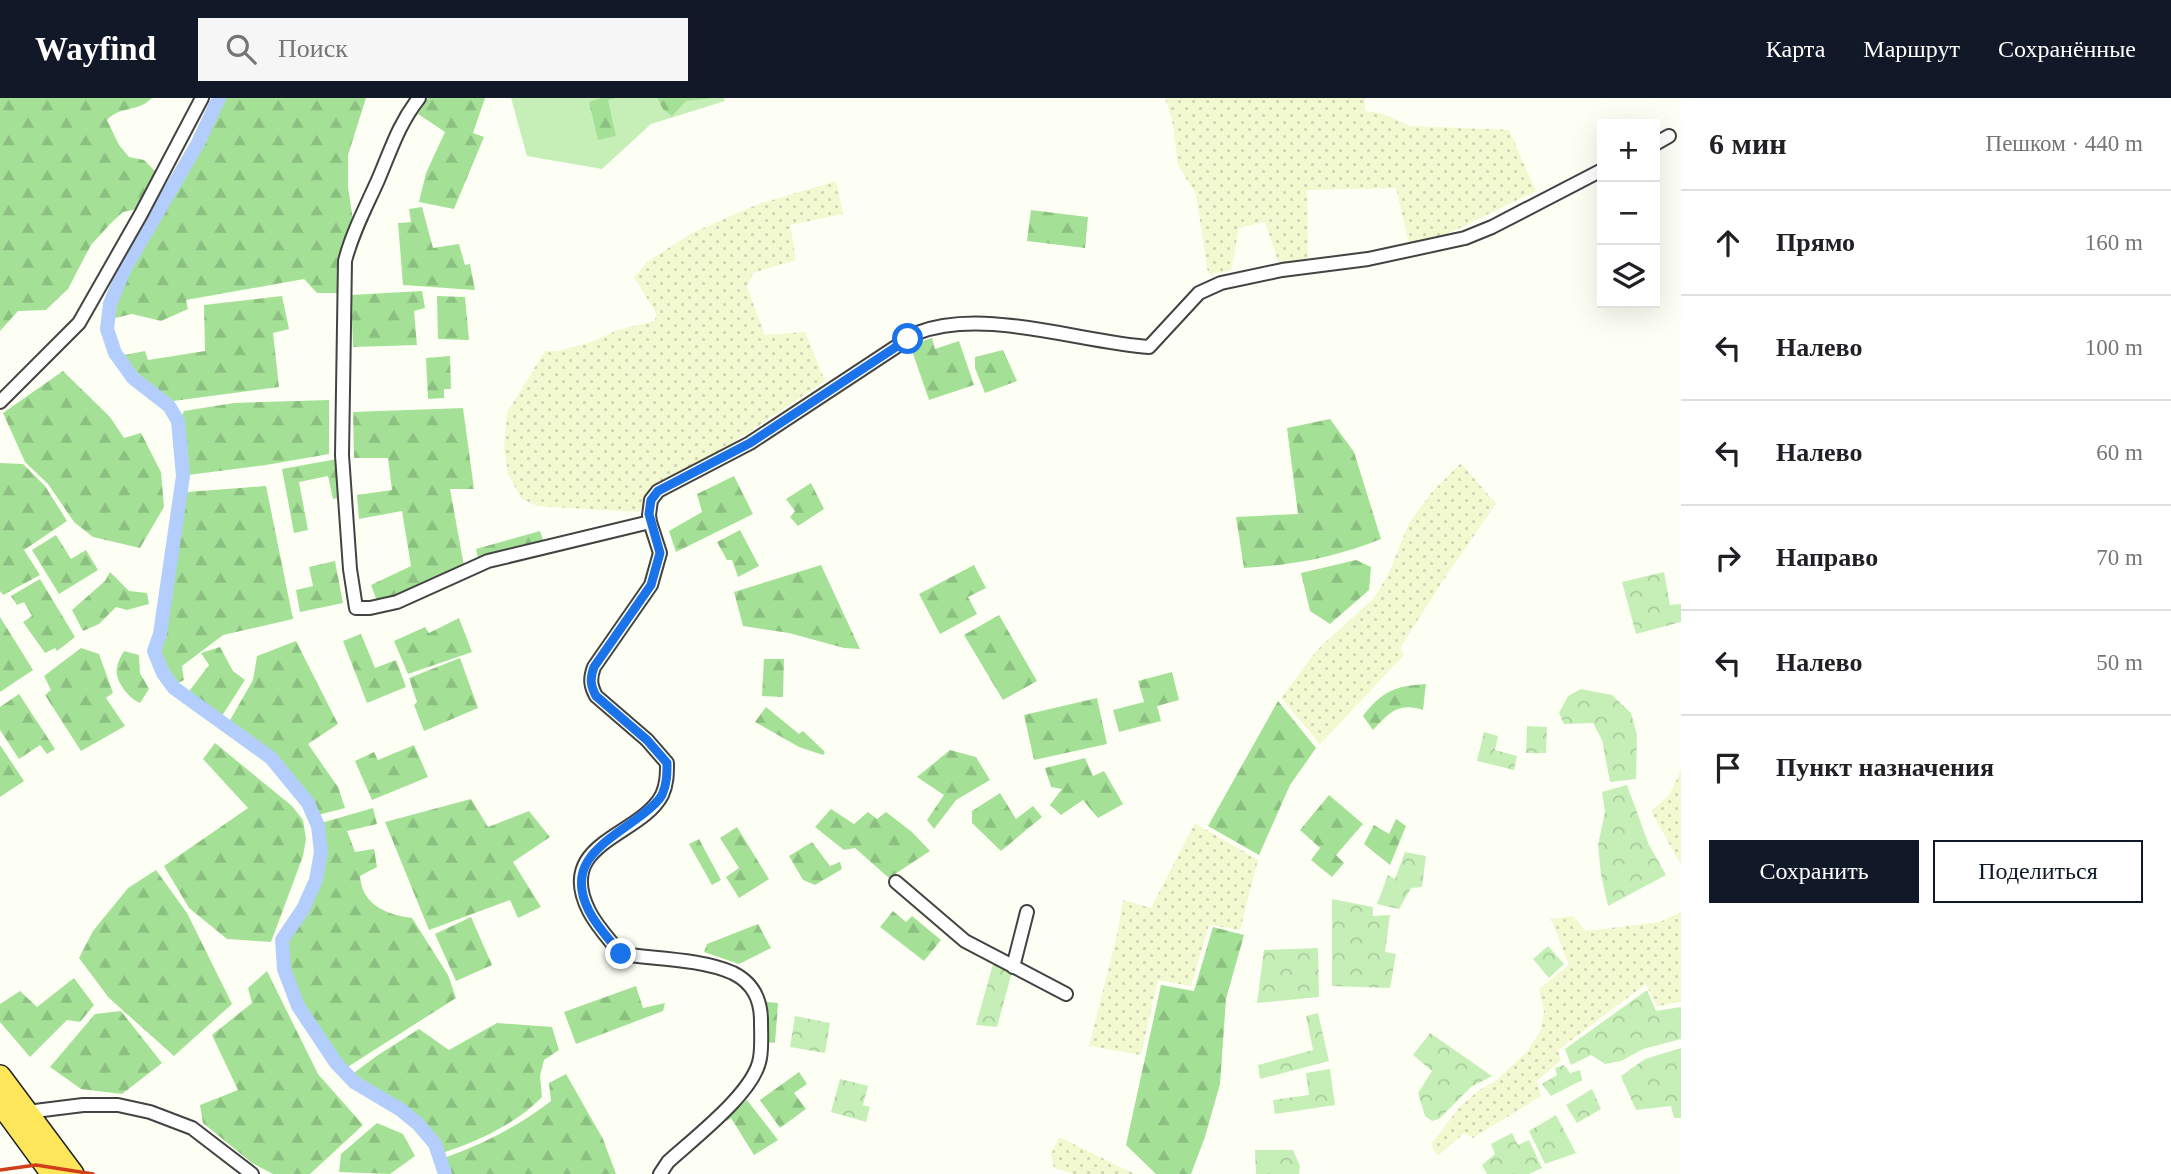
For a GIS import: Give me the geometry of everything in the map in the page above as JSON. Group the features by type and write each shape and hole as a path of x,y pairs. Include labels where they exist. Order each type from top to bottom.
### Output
{"highway":[{"path":"0,1076 72,1174"},
{"path":"0,1103 52,1174"}],"street":[{"path":"0,402 79,323 141,214 201,98"},
{"path":"419,98 394,137 350,242 345,261 342,455 350,569 356,608 397,602 488,561 650,522"},
{"path":"1660,141 1669,136"},
{"path":"660,1174 668,1161 748,1087 760,1060 761,1015 757,996 749,983 734,974 715,967 621,954 588,909 582,892 584,865 591,853 653,806 662,795 667,779 667,763 647,740 596,696 591,687 594,667 651,585 660,553 649,514 651,500 658,491 750,443 916,333 931,327 947,324 1033,328 1113,344 1149,347 1199,293 1221,283 1282,270 1368,259 1465,238 1492,227 1597,173"},
{"path":"896,882 965,941 1066,994"},
{"path":"1013,967 1027,912"},
{"path":"27,1112 83,1105 118,1105 150,1112 192,1128 252,1174"}],"green space":[{"path":"0,98 152,98 141,106 118,112 107,120 119,145 129,157 144,160 157,173 145,200 137,209 123,212 91,245 68,289 46,310 18,311 0,331"},
{"path":"224,98 366,98 348,155 348,187 353,220 341,293 317,293 304,279 186,300 188,309 161,321 132,314 111,319 118,293 129,269"},
{"path":"428,98 485,98 473,133 484,137 454,209 419,202 426,173 445,132 418,114"},
{"path":"511,98 724,98 725,101 651,124 602,169 527,156"},
{"path":"601,98 616,98 608,100 616,136 598,140 589,102"},
{"path":"657,98 714,98 686,101 672,116 663,109"},
{"path":"1165,98 1365,98 1365,111 1381,113 1410,126 1509,130 1536,191 1441,237 1409,244 1396,188 1307,190 1308,261 1279,264 1265,222 1239,228 1231,271 1208,274 1196,194 1178,165 1172,119"},
{"path":"836,181 843,214 790,225 796,260 753,273 747,287 765,335 805,332 825,381 734,442 654,487 639,512 537,506 521,498 508,474 504,447 507,413 545,351 559,351 591,342 618,330 655,321 656,313 634,277 647,262 692,233 756,205"},
{"path":"422,207 433,248 459,244 465,265 470,264 475,290 403,285 398,223 411,222 409,209"},
{"path":"1031,210 1088,217 1085,248 1027,241"},
{"path":"422,291 425,308 414,311 417,345 353,347 351,295"},
{"path":"282,296 289,329 273,333 279,387 173,401 133,370 124,355 145,351 148,360 205,351 204,305"},
{"path":"437,296 465,297 469,340 438,339"},
{"path":"932,338 935,349 959,341 974,385 929,400 910,345"},
{"path":"1003,350 1017,381 985,393 975,368 975,357"},
{"path":"450,356 451,389 444,389 444,398 428,399 426,358"},
{"path":"63,371 110,417 124,438 141,433 161,472 164,507 140,548 93,537 74,522 48,484 25,462 3,413"},
{"path":"329,400 329,454 188,475 180,421 184,411 234,403"},
{"path":"463,408 474,489 450,489 464,566 377,601 371,585 411,566 402,511 359,519 357,495 392,490 388,458 354,458 353,412"},
{"path":"1330,419 1354,452 1381,539 1314,559 1244,568 1236,517 1298,514 1287,428"},
{"path":"337,459 344,497 333,499 328,476 299,482 308,530 294,533 282,469"},
{"path":"0,463 23,464 45,486 67,521 24,550 40,575 3,595 0,591"},
{"path":"1461,463 1496,504 1400,648 1404,655 1320,744 1281,698 1317,650 1374,598 1388,575 1409,523 1432,492"},
{"path":"734,476 753,514 676,552 669,531 702,512 697,494"},
{"path":"811,483 824,509 798,526 790,517 795,511 786,499"},
{"path":"266,486 293,619 223,635 182,666 184,680 172,683 162,665 159,648 180,515 187,492"},
{"path":"740,530 759,566 738,577 732,560 727,560 717,542"},
{"path":"540,531 544,542 479,562 476,549"},
{"path":"56,535 71,559 86,550 98,570 59,594 32,550"},
{"path":"1356,560 1371,567 1369,590 1330,624 1310,611 1301,573"},
{"path":"335,561 343,603 300,612 296,590 313,586 309,567"},
{"path":"821,565 860,649 844,648 789,633 743,626 734,592"},
{"path":"974,565 986,588 968,597 977,614 940,634 919,594"},
{"path":"110,572 129,591 147,593 149,604 127,610 116,607 99,624 83,631 72,610 105,581"},
{"path":"1664,572 1670,605 1681,604 1681,622 1636,634 1622,582"},
{"path":"40,579 75,637 57,651 55,648 45,653 23,622 32,616 24,602 17,605 11,596"},
{"path":"999,615 1037,681 1003,700 964,635"},
{"path":"0,617 33,670 0,692"},
{"path":"459,618 472,652 408,674 394,641 425,627 429,633"},
{"path":"361,634 375,668 396,660 406,687 367,703 343,641"},
{"path":"296,641 338,724 308,744 338,787 345,808 318,815 290,774 229,722 253,680 257,656"},
{"path":"220,647 233,671 245,680 220,719 187,694 209,665 201,653"},
{"path":"81,648 99,654 113,693 106,698 125,726 81,751 45,695 51,690 44,676"},
{"path":"124,651 139,655 140,673 149,689 140,703 127,693 118,677 117,665"},
{"path":"460,658 478,708 424,731 414,705 417,702 409,678"},
{"path":"764,659 784,659 783,697 762,696"},
{"path":"1172,672 1179,700 1157,706 1161,721 1119,732 1113,710 1144,702 1138,681"},
{"path":"1426,684 1423,710 1407,707 1395,710 1373,730 1363,716 1390,691"},
{"path":"1581,689 1612,695 1631,713 1637,735 1636,779 1610,782 1602,740 1593,723 1564,724 1559,713 1568,696"},
{"path":"19,694 55,749 47,754 40,745 19,759 0,730 0,707"},
{"path":"1097,698 1107,744 1034,760 1024,715"},
{"path":"1278,701 1316,748 1290,785 1259,855 1208,826"},
{"path":"766,707 799,734 803,731 825,752 823,755 799,747 755,722"},
{"path":"1527,726 1547,727 1546,753 1526,753"},
{"path":"1484,732 1498,736 1495,750 1517,756 1514,770 1477,761"},
{"path":"215,743 292,806 303,820 306,839 303,856 271,942 227,939 189,908 164,866 248,808 203,759"},
{"path":"0,745 24,781 0,797"},
{"path":"414,745 428,777 372,800 355,761 374,752 378,760"},
{"path":"950,750 976,757 990,780 956,800 934,829 927,820 944,795 917,777"},
{"path":"1085,758 1093,776 1104,771 1123,804 1098,818 1083,800 1061,815 1050,805 1062,789 1051,787 1045,768"},
{"path":"1681,770 1681,865 1651,811 1670,794"},
{"path":"1627,785 1649,845 1666,875 1608,906 1598,845 1605,812 1602,792"},
{"path":"1000,793 1016,819 1033,806 1042,817 1001,851 972,823 972,811"},
{"path":"1329,795 1363,824 1336,855 1344,863 1332,877 1311,860 1320,848 1300,830"},
{"path":"471,799 488,827 529,811 550,837 513,862 541,907 518,918 510,900 429,930 385,822"},
{"path":"373,808 377,824 347,831 355,852 374,849 377,867 360,876 365,894 377,907 412,918 448,975 456,998 346,1068 301,1005 288,968 288,940 320,879 324,853 321,823"},
{"path":"831,809 854,824 868,812 877,819 886,812 912,832 930,851 889,878 855,848 844,850 815,827"},
{"path":"1396,819 1406,826 1390,865 1364,844 1374,825 1389,834"},
{"path":"1195,823 1258,860 1240,930 1209,925 1191,986 1158,980 1141,1055 1089,1046 1123,900 1151,908"},
{"path":"737,827 769,879 739,898 726,877 739,868 720,838"},
{"path":"699,839 721,880 712,885 689,844"},
{"path":"812,842 830,866 840,862 842,869 815,885 803,880 789,856"},
{"path":"1405,852 1426,856 1422,887 1411,888 1399,909 1377,904 1388,875 1395,879"},
{"path":"156,870 187,913 232,1004 174,1056 109,998 79,958 93,931 128,888"},
{"path":"1332,899 1373,907 1373,916 1390,915 1385,952 1396,954 1390,988 1332,986"},
{"path":"893,911 906,922 912,916 941,940 924,961 880,927"},
{"path":"1681,912 1681,1002 1657,1006 1646,984 1558,1050 1561,1060 1537,1081 1541,1096 1473,1138 1464,1133 1438,1156 1432,1143 1459,1108 1478,1091 1498,1079 1528,1051 1541,1029 1544,1011 1539,989 1569,965 1551,919 1573,916 1586,931 1660,922"},
{"path":"471,917 492,965 456,981 435,934"},
{"path":"758,924 771,948 739,964 704,952 707,944"},
{"path":"1213,927 1244,935 1226,999 1220,1084 1191,1174 1156,1174 1126,1145 1161,985 1194,991"},
{"path":"1548,946 1564,964 1549,978 1533,959"},
{"path":"1318,948 1319,997 1257,1003 1264,950"},
{"path":"993,964 1012,972 997,1027 976,1025"},
{"path":"267,971 318,1074 363,1125 310,1174 273,1174 252,1163 203,1123 200,1105 238,1090 212,1035 252,1003 248,988"},
{"path":"74,978 94,1005 80,1022 67,1020 30,1057 0,1022 0,1004 20,991 37,1007"},
{"path":"636,986 643,1008 665,1003 663,1011 576,1044 564,1012"},
{"path":"1647,990 1656,1011 1681,1007 1681,1039 1643,1049 1621,1061 1605,1064 1591,1055 1571,1065 1565,1049"},
{"path":"766,1002 778,1003 775,1043 763,1042"},
{"path":"121,1011 162,1063 122,1094 81,1089 50,1067 95,1014"},
{"path":"1318,1013 1329,1061 1260,1079 1258,1065 1313,1050 1306,1016"},
{"path":"795,1016 830,1023 825,1053 790,1047"},
{"path":"497,1023 552,1027 559,1050 544,1060 540,1076 542,1097 520,1116 495,1131 440,1154 435,1141 417,1119 351,1075 419,1029 449,1050"},
{"path":"1430,1033 1492,1076 1471,1087 1439,1119 1432,1121 1425,1116 1418,1093 1432,1071 1413,1055"},
{"path":"1681,1048 1681,1118 1674,1118 1671,1106 1636,1110 1621,1076 1645,1059"},
{"path":"1564,1065 1570,1073 1580,1070 1582,1080 1551,1096 1542,1084 1557,1075 1555,1068"},
{"path":"1330,1069 1335,1105 1275,1114 1273,1100 1309,1095 1306,1073"},
{"path":"799,1072 807,1084 794,1093 806,1109 780,1128 760,1100"},
{"path":"566,1074 603,1139 616,1174 449,1174 444,1158 500,1134 539,1110 551,1101 549,1083"},
{"path":"840,1079 868,1086 863,1105 870,1107 866,1122 831,1112"},
{"path":"1592,1089 1601,1109 1577,1123 1566,1105"},
{"path":"747,1100 778,1140 754,1155 731,1118 727,1121 723,1117"},
{"path":"1556,1115 1576,1153 1545,1164 1529,1131"},
{"path":"377,1123 403,1134 415,1156 390,1174 339,1172 341,1154"},
{"path":"1512,1133 1518,1145 1529,1140 1542,1168 1529,1174 1487,1174 1482,1165 1495,1154 1491,1144"},
{"path":"1059,1137 1135,1174 1074,1174 1054,1168 1051,1154"},
{"path":"1255,1150 1293,1150 1300,1166 1299,1174 1256,1174"}],"waterway":[{"path":"219,98 198,143 124,270 110,304 107,329 115,353 133,378 169,406 178,421 183,476 160,634 154,651 163,673 174,688 271,758 308,803 318,826 321,852 316,880 303,909 282,940 284,969 298,1006 336,1063 354,1082 401,1110 418,1124 435,1144 445,1174"}],"railway":[{"path":"0,1170 36,1165 93,1174"}],"route":[{"path":"621,954 588,909 582,892 584,865 591,853 653,806 662,795 667,779 667,763 647,740 612,713 596,696 591,687 591,677 594,667 651,585 660,553 657,536 650,522 651,500 666,485 714,464 750,443 908,339"}]}
